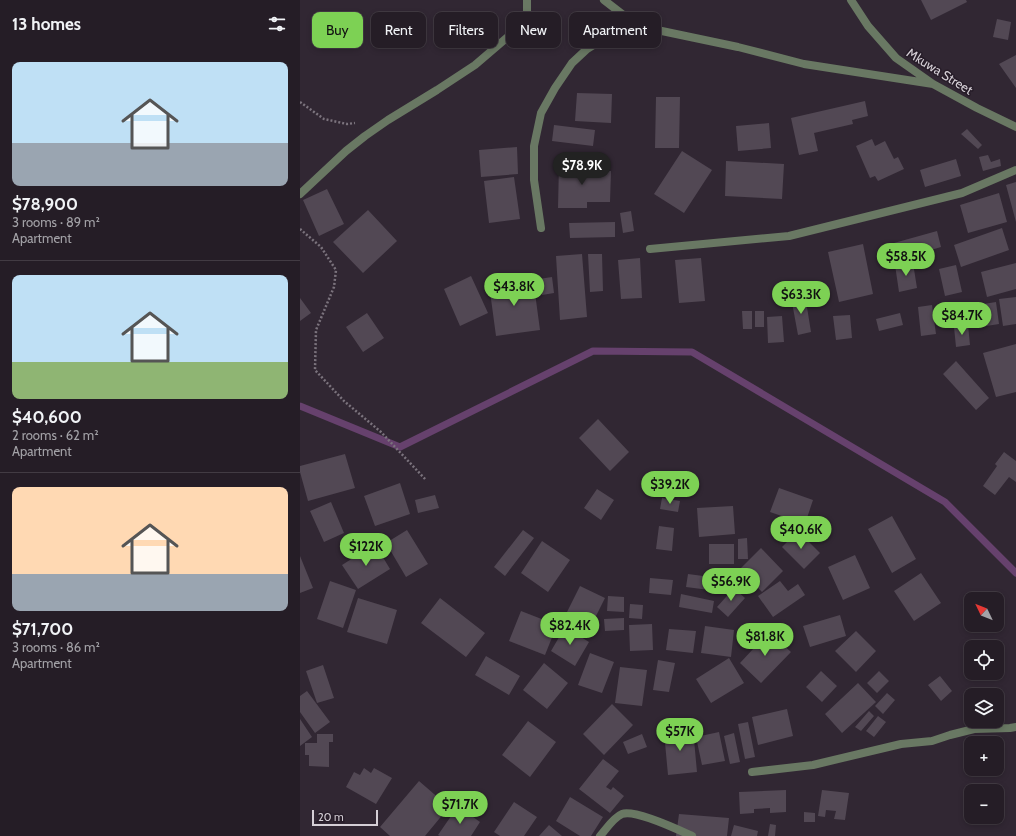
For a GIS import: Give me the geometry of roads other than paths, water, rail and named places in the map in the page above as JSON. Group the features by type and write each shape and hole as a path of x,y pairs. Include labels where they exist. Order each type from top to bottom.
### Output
{"street":[{"path":"300,194 346,151 365,136 475,65 517,29 527,13 527,0"},
{"path":"604,0 620,12"},
{"name":"Mkuwa Street","path":"851,0 868,26 896,58 933,84 1016,128"},
{"path":"661,30 738,47 804,64 933,84"},
{"path":"541,228 534,180 534,146 541,113 555,88 572,63 589,48"},
{"path":"650,248 789,236 962,193 1016,170"},
{"path":"752,772 813,765 901,744 932,741 974,729 1016,727"},
{"path":"600,836 617,818 622,814 628,813 636,814 662,823 692,836"}],"waterway":[{"path":"300,406 400,447 593,351 692,352 945,502 1016,573"}]}
